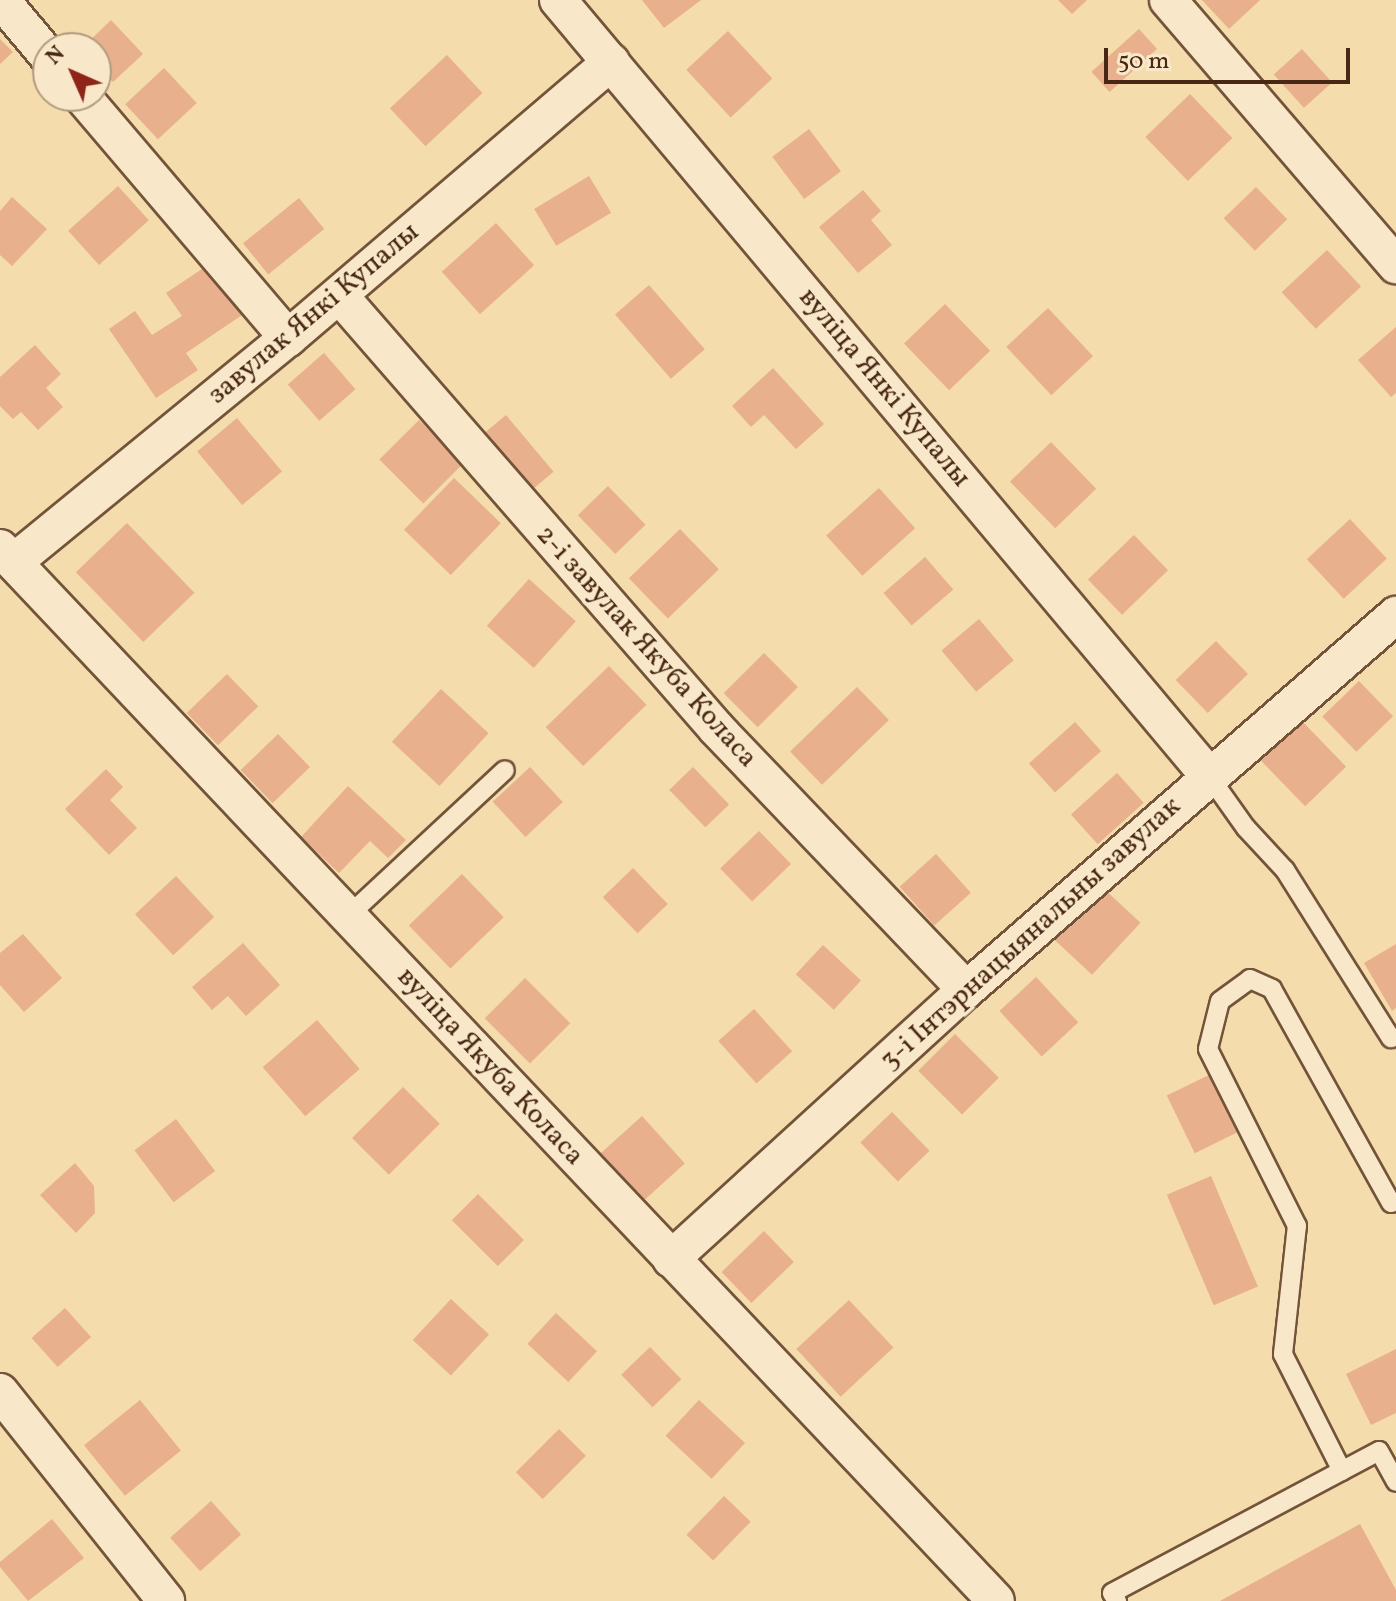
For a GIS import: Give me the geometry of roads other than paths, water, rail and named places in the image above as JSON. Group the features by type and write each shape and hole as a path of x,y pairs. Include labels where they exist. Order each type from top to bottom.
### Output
{"street":[{"path":"1,0 32,37"},
{"name":"вуліца Янкі Купалы","path":"558,0 1209,776"},
{"path":"1168,0 1396,265"},
{"name":"завулак Янкі Купалы","path":"7,555 288,338 611,62"},
{"path":"96,112 288,338"},
{"name":"2-і завулак Якуба Коласа","path":"339,295 716,728 966,990"},
{"name":"вуліца Якуба Коласа","path":"7,555 671,1259 981,1596"},
{"name":"3-і Інтэрнацыянальны завулак","path":"671,1259 966,990 1396,615"},
{"path":"0,1392 166,1601"}],"lane":[{"path":"348,916 505,770"},
{"path":"1209,776 1246,828 1285,870 1391,1038"},
{"path":"1342,1471 1283,1354 1297,1226 1208,1049 1220,1001 1250,979 1272,989 1391,1203"},
{"path":"1117,1601 1112,1593 1379,1451 1396,1482"}]}
